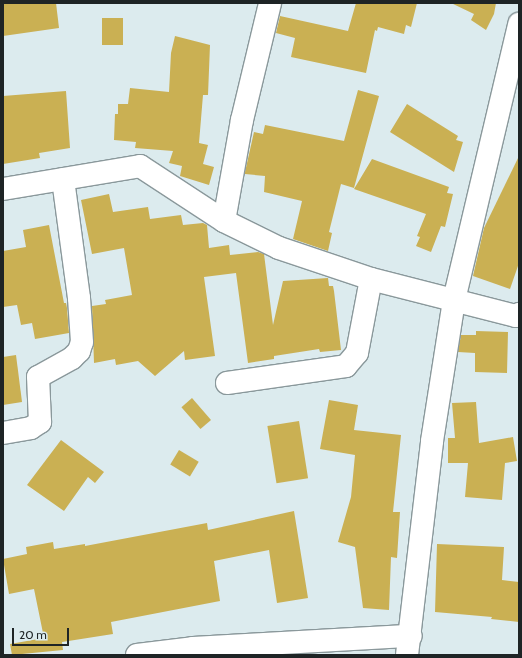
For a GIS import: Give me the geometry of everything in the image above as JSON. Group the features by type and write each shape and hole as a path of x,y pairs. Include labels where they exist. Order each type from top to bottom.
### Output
{"street":[{"path":"224,221 242,120 270,3"},
{"path":"136,655 193,648 409,646 432,442 454,300 519,24"},
{"path":"3,189 140,166 224,221 279,248 372,279 518,317"},
{"path":"3,433 31,428 40,422 38,377 72,358 79,351 82,342 79,298 63,179"},
{"path":"227,383 346,366 357,353 372,279"}],"building":[{"path":"3,3 56,3 59,28 3,36"},
{"path":"356,3 417,3 411,27 406,25 404,34 378,27 377,31 375,30 366,73 291,57 295,38 276,33 280,16 348,31"},
{"path":"451,3 496,3 494,14 486,30 471,20 474,14"},
{"path":"102,18 123,18 123,45 102,45"},
{"path":"175,36 210,45 208,95 203,95 199,143 208,145 203,164 214,167 209,185 180,176 182,166 169,163 173,151 135,148 136,142 114,140 115,114 118,114 118,104 128,104 130,88 169,92 171,53"},
{"path":"358,90 379,96 354,188 341,184 329,232 332,233 328,251 293,239 302,201 264,192 265,176 245,174 245,172 254,132 263,134 265,125 344,141"},
{"path":"66,91 70,148 39,153 40,158 3,164 3,96"},
{"path":"407,104 458,136 456,140 463,142 454,172 390,132"},
{"path":"519,156 519,263 510,289 473,276 484,228"},
{"path":"372,159 449,187 447,193 453,194 445,227 441,226 431,252 416,246 420,237 417,236 426,214 354,189"},
{"path":"109,194 113,212 148,207 150,219 181,215 183,225 203,223 207,225 209,248 229,245 230,255 258,252 264,254 273,325 283,281 328,278 329,286 333,286 334,291 341,350 320,352 319,349 274,356 274,359 248,363 236,273 204,277 215,356 185,360 184,351 155,376 138,361 116,365 115,359 94,363 92,306 106,304 105,300 132,295 124,248 92,254 81,200"},
{"path":"49,225 64,303 66,303 67,308 69,333 35,339 32,323 21,325 17,305 3,307 3,251 26,247 23,230"},
{"path":"476,331 508,332 507,373 475,372 475,353 458,352 461,335 476,335"},
{"path":"16,355 22,402 3,405 3,357"},
{"path":"192,398 211,420 200,429 181,407"},
{"path":"329,400 358,405 354,430 401,435 393,512 400,512 397,558 391,557 389,610 363,608 355,547 338,542 351,497 355,455 320,449"},
{"path":"476,402 479,443 513,437 517,461 505,463 502,500 465,497 468,463 448,463 448,438 455,438 452,403"},
{"path":"299,421 308,478 276,483 267,426"},
{"path":"61,440 104,472 95,483 88,477 64,511 27,485"},
{"path":"179,450 199,462 190,476 170,465"},
{"path":"294,511 308,598 277,603 269,550 214,561 220,601 111,622 113,634 62,642 63,650 12,655 10,644 44,638 34,589 9,594 3,559 27,554 26,547 53,542 54,549 85,544 85,546 207,523 208,530"},
{"path":"437,544 504,547 502,580 519,582 519,622 491,619 492,617 435,612"}]}
